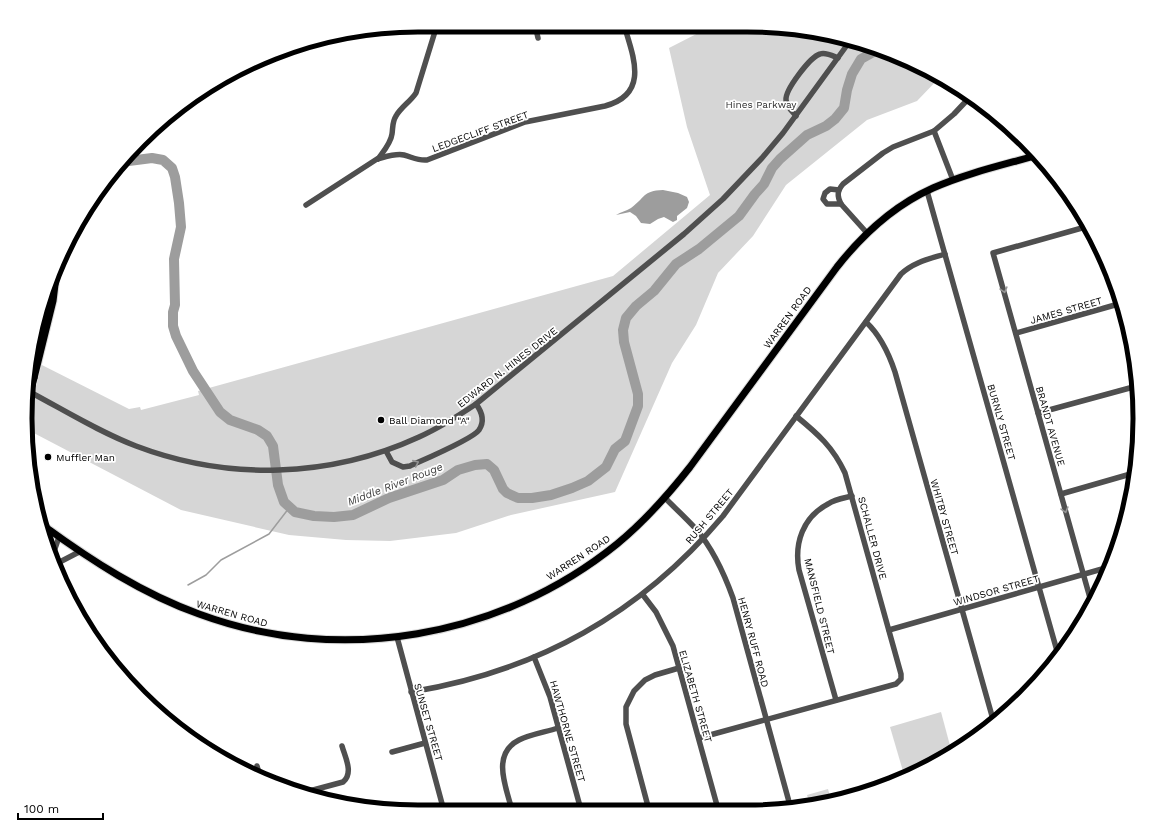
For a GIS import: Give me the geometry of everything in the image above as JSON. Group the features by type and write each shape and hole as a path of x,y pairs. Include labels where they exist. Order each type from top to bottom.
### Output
{"main road":[{"name":"WARREN ROAD","path":"48,529 79,552 132,584 200,615 245,629 287,636 325,640 359,640 397,637 433,631 465,624 503,610 543,592 585,567 608,551 637,527 665,498 690,467 837,267 868,233 895,210 927,191 953,180 1031,157"},
{"path":"34,377 55,289"}],"street":[{"path":"377,159 387,146 392,136 392,125 396,116 416,93 435,32"},
{"path":"537,32 538,38"},
{"name":"LEDGECLIFF STREET","path":"306,205 377,159 403,155 416,159 427,160 525,122 609,105 619,100 632,86 635,76 634,62 626,32"},
{"name":"EDWARD N. HINES DRIVE","path":"33,395 112,436 159,454 188,462 212,466 263,470 288,470 335,464 386,451 426,434 457,417 476,404 684,234 723,199 762,158 796,116 847,45"},
{"path":"796,116 788,107 786,99 787,92 800,74 814,57 820,54 829,54 838,58"},
{"path":"868,233 841,204 838,199 838,190 843,184 882,153 893,147 934,131 966,101"},
{"path":"934,131 953,180"},
{"path":"838,190 830,189 825,192 824,199 827,204 841,204"},
{"name":"BURNLY STREET","path":"927,191 1056,649"},
{"name":"BRANDT AVENUE","path":"1082,228 993,253 1089,596"},
{"name":"RUSH STREET","path":"411,692 440,687 494,673 534,657 588,631 643,595 704,539 734,502 898,278 906,270 920,262 945,254"},
{"name":"JAMES STREET","path":"1016,333 1116,305"},
{"name":"WHITBY STREET","path":"866,322 881,341 892,361 992,716"},
{"path":"1038,413 1132,387"},
{"path":"386,451 392,462 397,466 403,467 410,466 461,442 479,431 483,423 482,413 476,404"},
{"name":"SCHALLER DRIVE","path":"796,416 819,434 833,450 845,473 901,674 900,681 896,684 836,700"},
{"path":"1061,494 1129,474"},
{"name":"MANSFIELD STREET","path":"836,700 799,570 798,551 802,531 813,515 829,503 852,496"},
{"name":"HENRY RUFF ROAD","path":"665,498 696,529 719,562 733,598 789,803"},
{"path":"55,548 59,537"},
{"path":"60,562 79,552"},
{"name":"WINDSOR STREET","path":"889,630 1103,569"},
{"name":"ELIZABETH STREET","path":"643,595 656,612 673,646 717,805"},
{"name":"SUNSET STREET","path":"397,637 442,805"},
{"name":"HAWTHORNE STREET","path":"534,657 544,680 580,805"},
{"path":"648,805 626,724 626,707 634,691 645,680 655,675 679,668"},
{"path":"699,738 836,700"},
{"path":"511,805 502,769 505,755 519,740 558,728"},
{"path":"392,752 425,743"},
{"path":"313,790 343,782 346,779 349,771 342,746"}],"green space":[{"name":"Hines Parkway","path":"700,32 746,32 797,35 847,45 871,53 894,61 936,82 917,101 867,120 786,185 753,236 718,273 696,325 672,363 615,492 511,515 456,533 390,541 346,540 289,535 181,510 33,432 33,393 36,362 129,409 140,407 141,410 199,395 198,391 613,276 710,195 687,127 669,48"},
{"path":"941,712 950,747 903,772 890,727"},
{"path":"828,789 830,796 809,800 807,795"}],"shaded area":[{"path":"663,190 678,193 687,197 689,202 687,208 677,216 677,220 673,222 664,217 650,224 641,223 636,216 630,212 616,215 631,208 648,193"}],"waterway":[{"name":"Middle River Rouge","path":"131,161 152,158 163,160 172,168 179,203 181,227 174,259 175,305 173,312 173,326 176,336 193,371 220,412 230,420 258,430 267,436 273,446 278,485 284,502 295,512 314,516 334,517 353,515 389,498 443,480 458,470 475,465 487,464 494,470 503,489 507,493 518,498 532,498 551,495 572,488 588,481 606,467 615,449 625,441 638,406 638,394 624,342 623,330 626,318 636,306 654,291 676,264 699,249 739,216 764,184 772,168 780,159 807,135 826,126 835,119 844,108 847,90 852,74 861,59 871,53"},
{"path":"188,585 206,575 221,560 269,534 289,508"}],"place":[{"name":"Ball Diamond \"A\"","path":"381,420"},
{"name":"Muffler Man","path":"48,457"}]}
